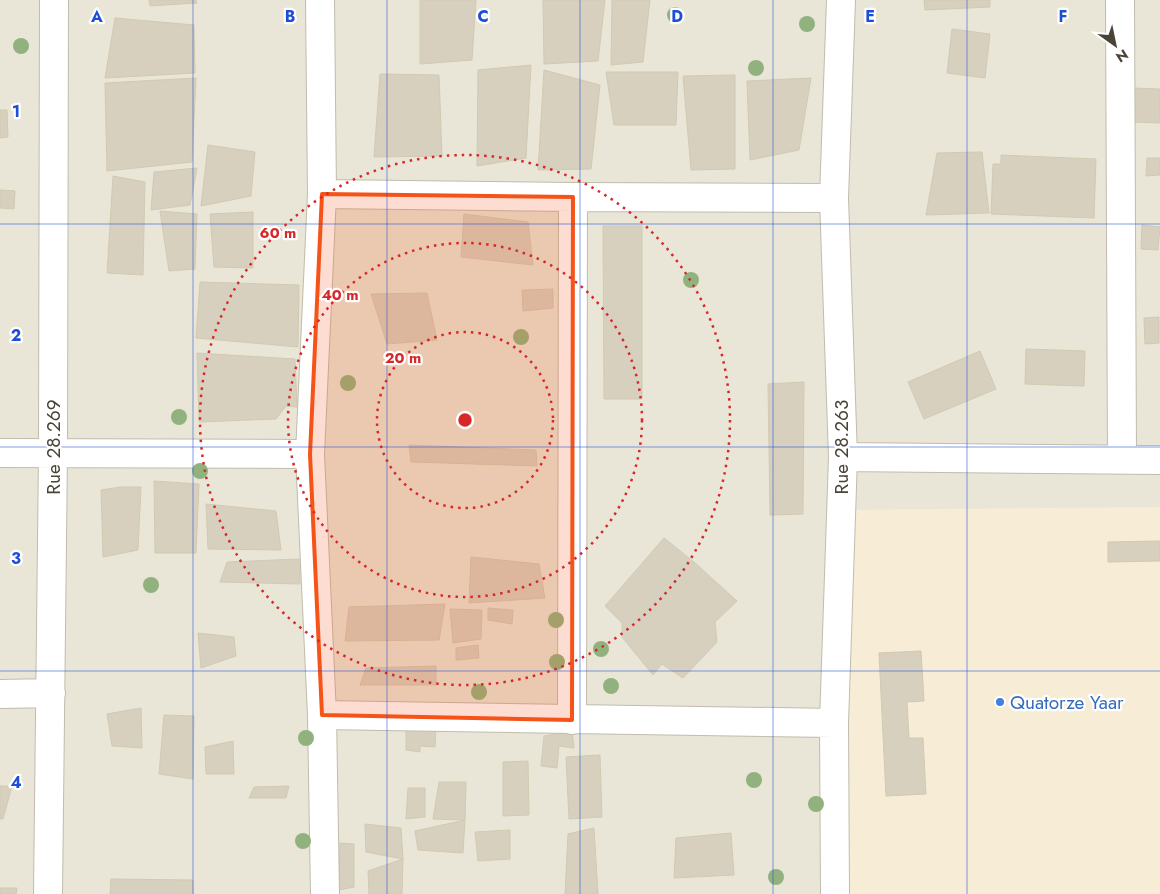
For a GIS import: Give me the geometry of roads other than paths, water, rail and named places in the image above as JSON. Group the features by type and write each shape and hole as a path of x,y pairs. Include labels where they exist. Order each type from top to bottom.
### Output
{"street":[{"name":"Rue 28.269","path":"48,894 53,453 54,0"},
{"path":"320,0 322,194 310,454 322,715 325,894"},
{"name":"Rue 28.263","path":"835,894 834,723 843,457 834,198 841,0"},
{"path":"1120,0 1122,458"},
{"path":"322,194 834,198"},
{"path":"572,720 573,197"},
{"path":"0,453 310,454"},
{"path":"843,457 1122,458 1160,460"},
{"path":"0,694 51,693"},
{"path":"322,715 834,723"}],"place":[{"name":"Quatorze Yaar","path":"1000,702"}]}
